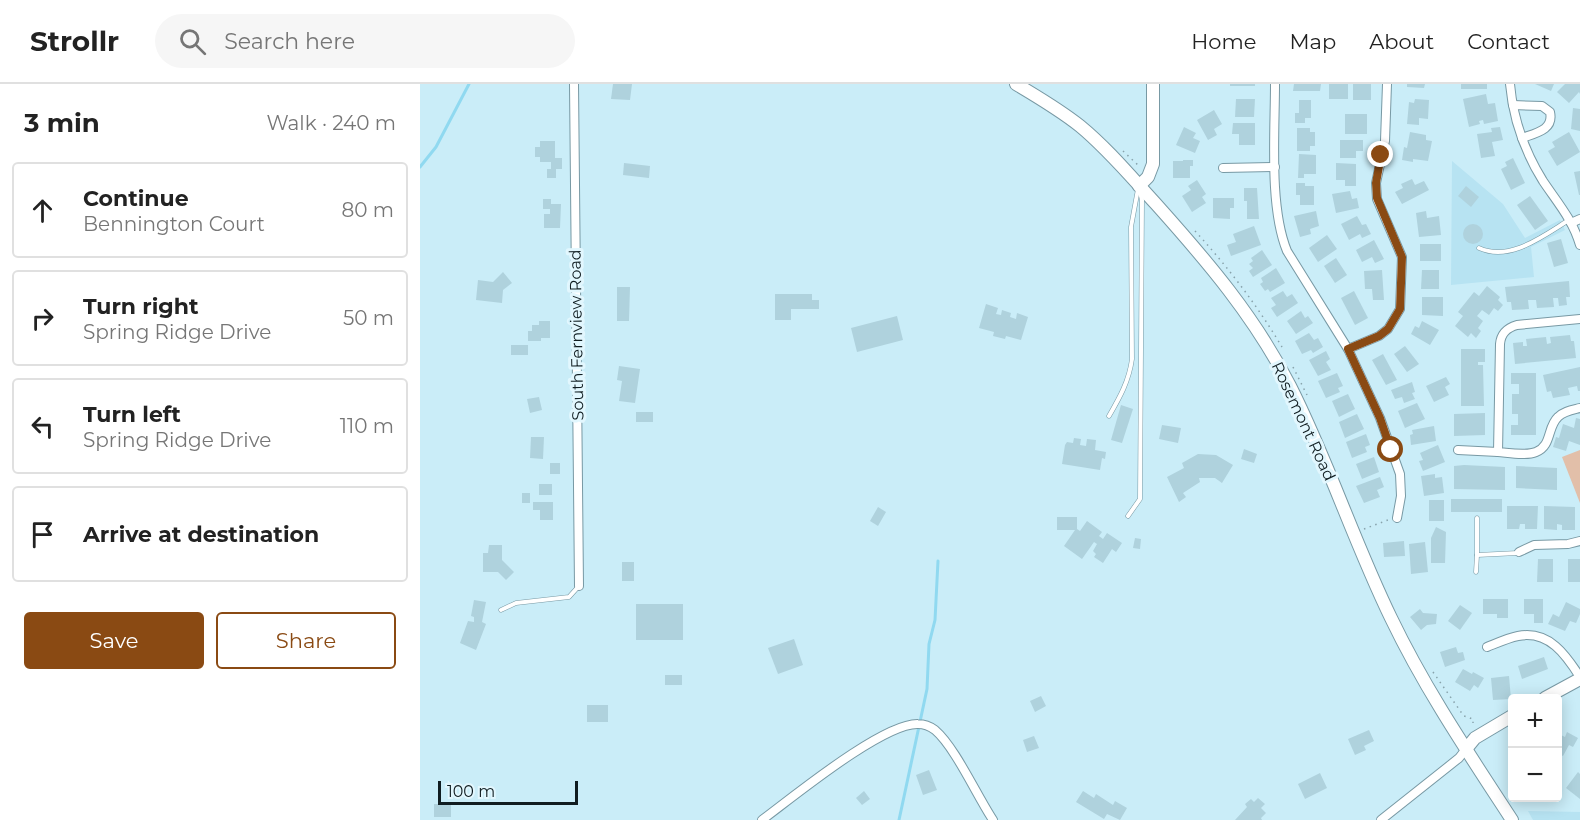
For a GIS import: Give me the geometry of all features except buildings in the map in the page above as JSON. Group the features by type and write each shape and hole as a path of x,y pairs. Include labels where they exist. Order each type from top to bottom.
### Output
{"main road":[{"name":"Rosemont Road","path":"1016,84 1052,106 1081,128 1214,269 1248,314 1266,342 1299,404 1394,623 1427,687 1512,820"},
{"path":"1138,186 1148,177 1153,164 1153,84"},
{"path":"1553,694 1580,678"},
{"path":"1466,749 1474,738 1508,718"}],"street":[{"name":"South Fernview Road","path":"574,84 579,586"},
{"path":"1275,84 1275,167 1281,236 1287,251 1348,349 1380,418 1400,474 1401,496 1397,518"},
{"path":"1348,349 1379,336 1388,329 1400,309 1402,257 1399,246 1382,213 1376,191 1378,168 1385,141 1387,84"},
{"path":"1510,84 1522,138 1537,170 1574,220 1580,245"},
{"path":"1513,105 1542,106 1550,112 1551,121 1547,128 1522,138"},
{"path":"1223,168 1275,167"},
{"path":"1498,452 1500,344 1504,332 1509,327 1517,325 1580,319"},
{"path":"1458,450 1533,453 1539,451 1548,441 1556,418 1568,411 1580,408"},
{"path":"1519,552 1534,544 1568,544 1580,540"},
{"path":"1487,647 1519,636 1542,638 1563,651 1580,678"},
{"path":"762,820 836,765 875,740 898,728 918,724 936,730 950,748 993,820"},
{"path":"1381,820 1459,758 1466,749"}],"lane":[{"path":"1109,416 1130,376 1132,359 1131,226 1138,186"},
{"path":"1128,516 1140,499 1142,200 1138,186"},
{"path":"1479,248 1500,253 1519,249 1574,220"},
{"path":"1476,572 1477,518"},
{"path":"1477,555 1519,552"},
{"path":"501,610 516,603 569,597 579,586"}],"path":[{"path":"1364,529 1381,522"},
{"path":"1431,669 1464,716 1473,719 1473,723"}],"shaded area":[{"path":"1452,161 1503,204 1525,238 1560,220 1565,230 1531,247 1534,277 1451,285"},
{"path":"1580,450 1580,503 1562,457"},
{"path":"1528,811 1580,812 1580,820 1533,820"}],"waterway":[{"path":"420,167 436,147 469,84"},
{"path":"899,820 927,689 929,644 935,620 938,561"}],"route":[{"path":"1381,155 1376,183 1377,198 1402,257 1400,309 1388,329 1379,336 1348,349 1380,418 1391,450"}]}
